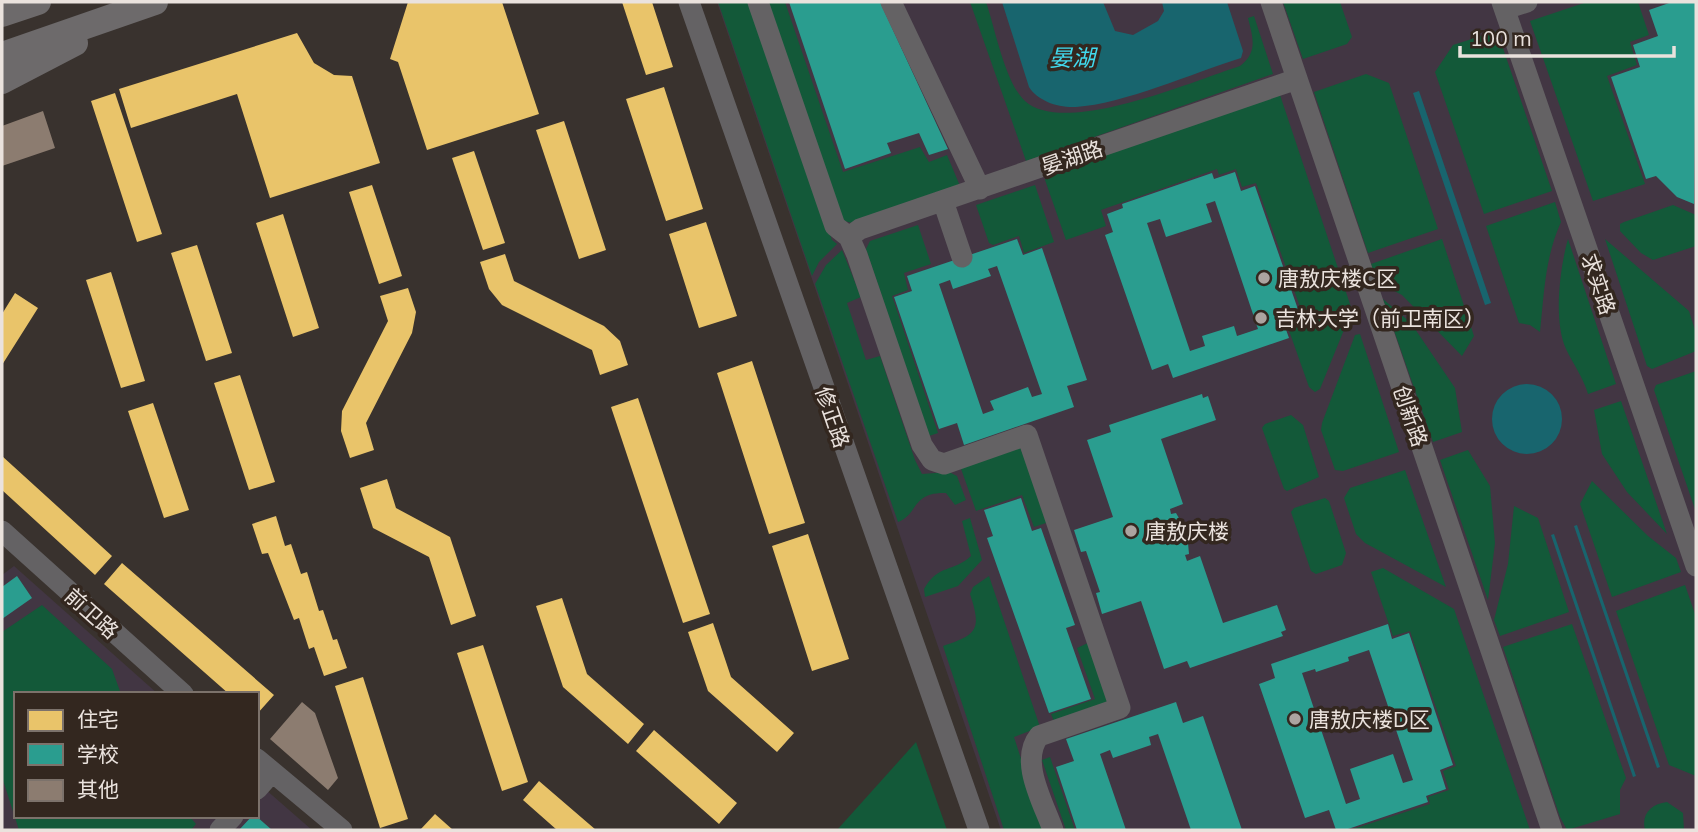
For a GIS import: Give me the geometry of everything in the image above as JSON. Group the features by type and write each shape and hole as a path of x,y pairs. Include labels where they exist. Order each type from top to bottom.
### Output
{"main road":[{"path":"2,14 38,2"},
{"path":"2,55 149,4"},
{"path":"2,81 149,4"}],"street":[{"name":"修正路","path":"689,2 979,830"},
{"path":"758,2 835,226 849,237 922,445 932,460 944,464 1027,435 1120,709 1039,736 1030,747 1030,762 1053,830"},
{"path":"891,2 980,189"},
{"name":"创新路","path":"1270,2 1552,830"},
{"path":"1504,6 1527,2"},
{"name":"求实路","path":"1504,6 1696,566"},
{"name":"晏湖路","path":"849,237 860,229 1297,79"},
{"path":"943,201 962,257"},
{"name":"前卫路","path":"2,531 181,692"},
{"path":"259,783 265,766 342,830"}],"shaded area":[{"name":"吉林大学（前卫南区）","path":"717,2 1696,2 1696,830 1001,830"},
{"path":"14,566 156,692 14,692 14,818 259,818 259,784 312,830 2,830 2,575"}],"green space":[{"path":"718,2 750,2 832,240 837,244 819,262 812,276"},
{"path":"766,2 785,2 843,172 920,147 929,162 947,155 960,186 852,223 841,220"},
{"path":"970,2 986,2 1012,82 1025,101 1044,110 1068,113 1130,103 1240,66 1252,50 1248,18 1254,16 1273,74 1026,161"},
{"path":"1283,2 1340,2 1352,37 1347,44 1303,59"},
{"path":"1587,2 1638,2 1649,35 1630,42 1637,65 1607,76 1645,184 1593,201 1530,21"},
{"path":"1497,31 1552,191 1484,214 1435,72 1453,45"},
{"path":"1366,74 1389,83 1438,229 1368,253 1314,92"},
{"path":"1279,92 1352,310 1320,389 1315,392 1309,387 1287,325 1304,318 1256,183 1242,187 1236,169 1219,175 1217,169 1101,210 1106,226 1066,240 1045,180 1049,170"},
{"path":"1035,185 1054,242 1024,253 1019,236 993,245 989,243 976,205"},
{"path":"1555,202 1561,222 1548,262 1540,332 1530,325 1519,323 1486,226"},
{"path":"1673,205 1696,215 1696,246 1653,260 1641,253 1620,231 1620,224 1624,222"},
{"path":"918,225 931,264 904,273 908,290 892,296 938,433 929,436 866,249 870,241"},
{"path":"1442,239 1474,336 1462,356 1402,295 1377,282 1371,264"},
{"path":"1568,239 1616,384 1588,394 1566,349 1560,324 1560,279"},
{"path":"1605,239 1689,311 1696,333 1696,351 1652,369 1647,366"},
{"path":"842,250 861,297 847,303 866,360 880,356 915,460 922,474 949,472 957,476 966,500 955,505 946,493 927,496 898,522 815,284 826,265"},
{"path":"1383,299 1411,323 1455,388 1462,432 1433,442"},
{"path":"1360,334 1399,452 1343,471 1335,470 1321,430 1322,423 1355,335"},
{"path":"1696,371 1696,512 1654,390 1656,385"},
{"path":"1621,401 1667,534 1627,492 1602,454 1594,410"},
{"path":"1291,415 1303,425 1319,477 1287,491 1262,428 1265,424"},
{"path":"1020,447 1049,522 1034,527 1022,495 976,511 960,466"},
{"path":"1468,450 1490,486 1495,543 1488,600 1440,460"},
{"path":"1405,470 1446,587 1365,543 1356,534 1344,498 1350,488"},
{"path":"1592,481 1648,536 1676,558 1681,572 1612,597 1580,504"},
{"path":"1325,498 1329,501 1346,553 1342,565 1316,574 1311,571 1291,512 1294,508"},
{"path":"1514,506 1538,518 1569,612 1500,636 1494,620 1508,564"},
{"path":"970,518 982,560 958,586 925,597 924,589 929,581 971,556 962,521"},
{"path":"1383,568 1454,609 1530,830 1350,830 1430,804 1428,797 1449,790 1443,771 1456,766 1410,631 1393,636 1371,572"},
{"path":"989,576 1040,727 1014,737 1044,830 1004,830 943,646 963,638 974,629 976,616 970,594 973,587"},
{"path":"1685,585 1696,617 1696,776 1669,765 1616,611"},
{"path":"42,605 112,669 120,692 14,692 14,814 2,777 2,632"},
{"path":"1572,624 1626,778 1620,790 1620,814 1567,830 1560,817 1503,647"},
{"path":"1090,642 1111,700 1056,726 1051,714 1095,699 1077,648"},
{"path":"916,742 947,830 837,830"},
{"path":"1050,757 1075,830 1066,830 1042,760"},
{"path":"1667,802 1683,813 1684,830 1645,830 1644,819 1648,811"},
{"path":"15,818 191,818 196,824 191,830 19,830"}],"water":[{"name":"晏湖","path":"1002,2 1103,2 1115,31 1133,35 1158,21 1164,11 1162,2 1227,2 1243,51 1241,58 1136,94 1095,105 1062,106 1043,100 1029,87"},
{"path":"1419,91 1491,303 1485,305 1413,93"},
{"path":"1527,384 1546,390 1556,400 1562,419 1556,438 1546,448 1527,454 1508,448 1498,438 1492,419 1498,400 1508,390"},
{"path":"1577,525 1660,767 1657,768 1574,526"},
{"path":"1554,534 1636,776 1633,777 1551,535"}],"building: 住宅":[{"path":"408,2 502,2 539,114 427,150 398,62 390,59"},
{"path":"622,2 652,2 673,67 646,75"},
{"path":"297,33 314,63 334,75 352,76 380,163 270,198 237,94 131,128 119,89"},
{"path":"664,87 703,209 666,221 626,99"},
{"path":"115,93 162,234 137,242 91,101"},
{"path":"564,121 606,250 579,259 536,130"},
{"path":"474,151 505,243 483,250 452,158"},
{"path":"372,185 402,276 379,284 349,192"},
{"path":"283,214 319,328 293,337 256,223"},
{"path":"706,222 737,316 699,328 669,234"},
{"path":"197,245 232,353 206,361 171,253"},
{"path":"505,254 514,281 604,326 620,341 628,365 600,375 592,350 502,305 489,289 480,262"},
{"path":"111,272 145,381 121,388 86,280"},
{"path":"408,288 416,312 412,333 366,423 374,450 350,458 341,431 342,411 388,321 380,296"},
{"path":"15,293 38,308 2,365 2,314"},
{"path":"752,361 805,523 769,534 717,373"},
{"path":"240,375 275,482 249,490 214,383"},
{"path":"638,398 710,614 683,623 611,407"},
{"path":"153,403 189,510 164,518 128,411"},
{"path":"2,456 112,556 95,575 2,490"},
{"path":"387,479 396,508 450,537 476,616 451,625 429,557 373,528 360,488"},
{"path":"276,516 285,546 291,544 301,574 307,572 319,611 323,610 333,640 337,639 347,668 324,676 314,647 309,649 299,618 294,620 268,553 262,554 252,524"},
{"path":"808,534 849,659 812,671 772,546"},
{"path":"122,563 274,695 259,712 259,692 227,692 104,584"},
{"path":"562,598 587,674 644,724 628,744 563,687 536,606"},
{"path":"713,623 731,677 794,733 777,752 708,691 688,632"},
{"path":"483,645 528,782 502,791 457,653"},
{"path":"363,677 408,819 380,828 335,686"},
{"path":"654,730 737,803 719,824 636,751"},
{"path":"539,781 596,830 557,830 523,800"},
{"path":"435,814 453,830 420,830"}],"building: 学校":[{"path":"789,2 880,2 948,149 929,155 919,133 887,143 891,153 845,169"},
{"path":"1672,2 1696,2 1694,204 1677,197 1656,176 1646,179 1611,77 1640,67 1633,45 1658,36 1649,10"},
{"name":"唐敖庆楼C区","path":"1235,172 1241,191 1255,186 1301,318 1284,324 1289,338 1173,378 1168,364 1152,370 1105,235 1113,232 1107,214 1123,208 1122,204 1212,173 1214,179","holes":["1215,201 1258,329 1237,336 1234,326 1202,336 1205,346 1190,351 1147,223 1160,219 1166,237 1212,222 1206,204"]},
{"path":"1017,239 1023,255 1042,248 1087,380 1067,386 1074,407 964,445 957,423 939,429 894,297 912,291 907,276","holes":["997,266 1042,394 1032,397 1028,387 990,401 994,410 983,414 939,284 950,280 953,289 991,276 988,269"]},
{"name":"唐敖庆楼","path":"1202,394 1203,398 1208,396 1216,420 1161,439 1183,504 1170,509 1171,514 1176,513 1187,532 1187,561 1200,556 1223,623 1277,605 1286,630 1281,632 1283,636 1190,668 1187,661 1164,669 1141,601 1102,614 1096,593 1100,592 1086,551 1081,552 1074,530 1113,517 1087,440 1111,432 1109,425"},
{"path":"1021,498 1032,531 1041,528 1075,625 1066,628 1091,699 1049,713 987,538 993,536 984,510"},
{"path":"17,576 32,598 2,619 2,587"},
{"name":"唐敖庆楼D区","path":"1388,624 1392,639 1409,633 1453,765 1440,770 1446,789 1426,796 1428,802 1345,830 1336,830 1329,810 1305,818 1259,684 1275,678 1271,664","holes":["1369,650 1413,780 1403,783 1393,754 1350,769 1360,799 1346,804 1302,673 1315,669 1316,672 1349,661 1348,657"]},
{"path":"1176,702 1183,723 1203,716 1242,830 1191,830 1158,734 1149,737 1151,745 1113,758 1110,750 1100,754 1126,830 1077,830 1056,767 1074,761 1066,739"},
{"path":"250,818 258,818 272,830 239,830"}],"building: 其他":[{"path":"43,111 55,148 2,166 2,126"},
{"path":"302,702 315,713 338,778 328,790 270,739"}],"place":[{"name":"唐敖庆楼C区","path":"1264,278"},
{"name":"吉林大学（前卫南区）","path":"1261,318"},
{"name":"唐敖庆楼","path":"1131,531"},
{"name":"唐敖庆楼D区","path":"1295,719"}]}
